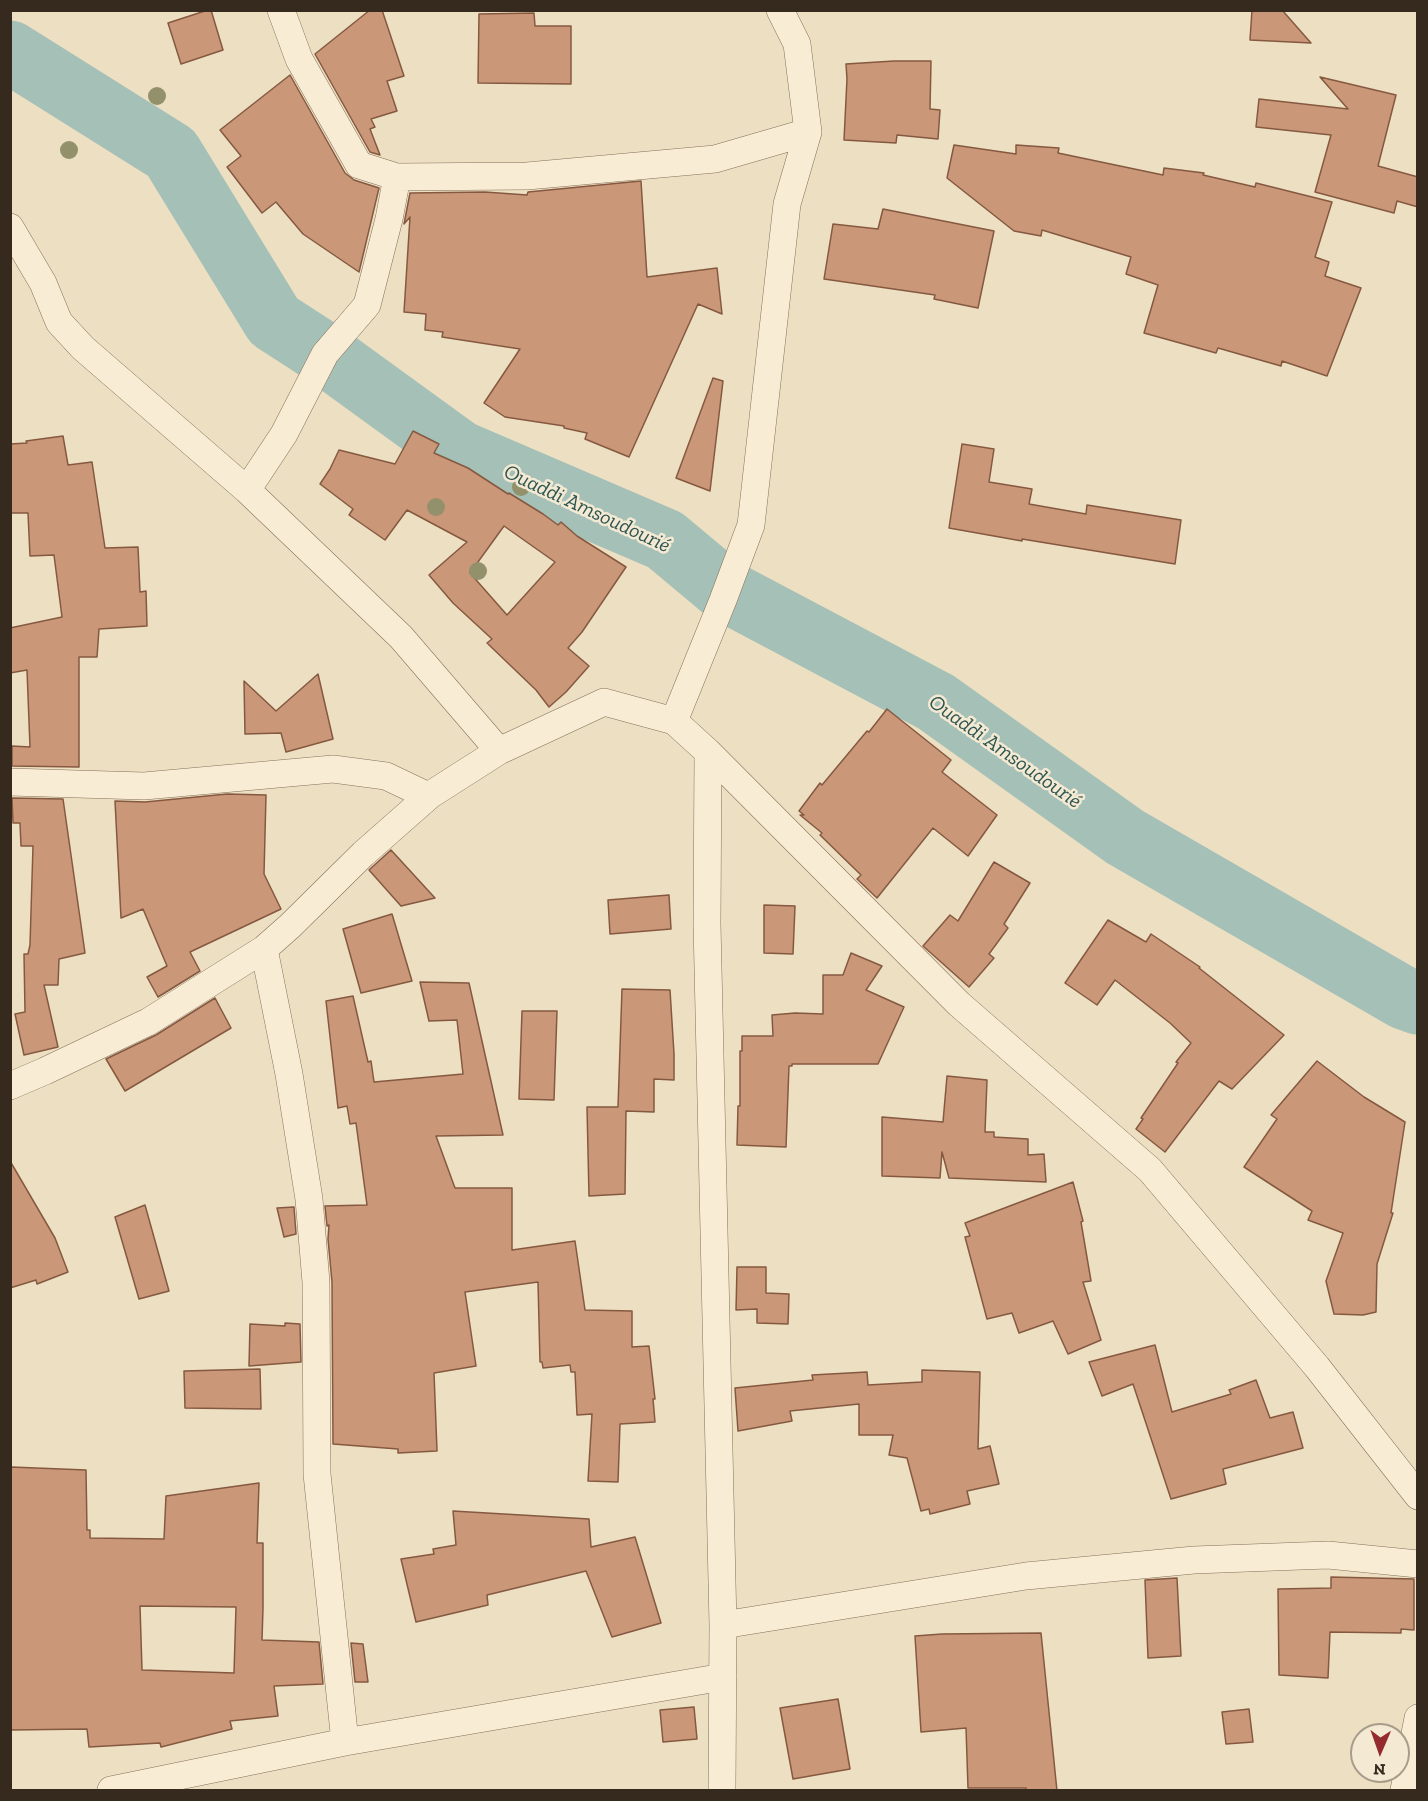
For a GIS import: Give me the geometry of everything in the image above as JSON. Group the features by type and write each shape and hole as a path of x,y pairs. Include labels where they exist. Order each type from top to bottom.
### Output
{"street":[{"path":"281,10 300,59 358,165 397,177 527,176 715,159 808,132"},
{"path":"674,721 751,525 787,204 808,132 797,44 780,10"},
{"path":"247,490 284,434 325,354 367,305 397,177"},
{"path":"10,227 43,282 59,322 82,348 247,490 401,637 499,751"},
{"path":"10,1086 148,1022 264,949 363,854 428,796 499,751 604,702 674,721 708,752 959,1004 1150,1170 1317,1367 1418,1496"},
{"path":"708,752 707,924 723,1625 722,1791"},
{"path":"10,782 144,786 333,769 386,776 428,796"},
{"path":"264,949 289,1074 309,1199 316,1282 317,1474 345,1742"},
{"path":"723,1625 1026,1576 1194,1560 1328,1555 1418,1564"},
{"path":"111,1791 345,1742 723,1677"},
{"path":"1404,1791 1418,1718"}],"building":[{"path":"211,10 223,50 181,64 168,23"},
{"path":"370,10 382,10 404,76 387,81 397,111 371,119 375,127 370,129 380,155 370,152 315,54"},
{"path":"1252,10 1282,10 1311,43 1250,40"},
{"path":"534,13 535,26 571,26 571,84 478,83 479,14"},
{"path":"931,61 930,109 940,110 938,139 897,135 896,143 844,140 846,64"},
{"path":"290,75 345,173 354,180 379,188 359,272 303,234 276,202 262,213 227,167 241,156 220,130"},
{"path":"1320,77 1396,95 1378,166 1418,177 1418,207 1397,201 1394,213 1315,192 1331,135 1256,127 1259,99 1348,109"},
{"path":"954,145 1016,154 1016,145 1059,148 1058,153 1163,175 1164,168 1204,173 1203,175 1255,187 1256,183 1332,202 1315,257 1329,262 1325,276 1361,288 1327,376 1282,361 1281,366 1218,348 1216,353 1144,333 1158,285 1126,274 1131,257 1042,230 1041,236 1014,231 947,178"},
{"path":"641,181 647,277 717,268 722,314 698,304 629,457 585,439 587,433 564,428 564,426 505,417 484,403 520,349 442,337 443,332 425,330 426,314 404,312 410,217 404,224 410,193 485,192 527,195 528,192"},
{"path":"883,209 994,231 978,308 934,299 935,295 824,279 833,224 878,229"},
{"path":"713,378 723,381 710,491 676,478"},
{"path":"413,431 439,444 434,453 468,468 558,525 561,522 577,536 626,567 582,632 568,648 589,666 549,707 536,690 487,643 492,639 453,603 429,575 467,542 407,510 385,540 349,515 353,509 320,484 339,450 395,464","holes":["504,526 555,562 507,615 470,573"]},
{"path":"63,436 68,465 92,462 105,548 138,547 140,592 146,591 147,626 99,629 97,657 79,657 79,767 12,766 12,746 30,747 27,670 10,673 10,628 62,617 54,555 30,556 28,513 10,513 10,444"},
{"path":"962,444 994,449 989,482 1032,489 1029,504 1086,514 1087,505 1181,520 1175,564 949,528"},
{"path":"318,674 333,739 286,752 281,733 245,734 244,681 276,711"},
{"path":"887,709 951,760 942,772 997,815 968,856 933,828 877,898 857,879 861,875 820,835 822,833 800,815 804,815 799,811 820,783 822,785"},
{"path":"227,794 266,795 264,874 281,909 190,952 200,971 158,997 147,977 167,966 143,909 121,918 115,801 145,802"},
{"path":"12,798 63,799 85,953 59,959 58,985 44,985 58,1047 24,1055 15,1014 25,1012 24,954 28,954 30,945 33,846 21,846 20,823 13,823"},
{"path":"391,850 435,898 401,906 369,870"},
{"path":"994,862 1030,883 1004,924 1008,928 989,954 994,958 969,987 923,946 950,915 958,921"},
{"path":"669,895 671,929 610,934 608,900"},
{"path":"764,905 795,906 793,954 764,953"},
{"path":"392,914 412,981 361,993 343,929"},
{"path":"1108,920 1146,942 1151,934 1200,967 1284,1035 1232,1089 1219,1081 1165,1152 1136,1129 1178,1063 1176,1062 1191,1043 1170,1023 1115,980 1097,1005 1065,983"},
{"path":"851,953 882,966 866,990 904,1007 878,1064 792,1064 789,1066 786,1147 737,1145 742,1036 773,1036 772,1015 823,1014 823,975 843,975"},
{"path":"420,982 469,983 503,1135 436,1136 455,1188 512,1188 512,1250 575,1241 585,1310 632,1311 632,1347 649,1346 655,1399 653,1399 655,1422 620,1424 618,1482 588,1481 592,1414 577,1415 575,1372 571,1372 570,1365 543,1368 540,1362 538,1282 465,1292 476,1366 434,1373 437,1451 398,1453 398,1449 333,1444 332,1282 329,1225 327,1226 325,1206 367,1205 356,1123 350,1124 347,1106 338,1108 326,1001 353,996 368,1062 371,1061 374,1082 463,1074 457,1020 429,1021"},
{"path":"622,989 670,990 674,1080 654,1079 654,1112 626,1111 625,1194 589,1196 587,1107 618,1107"},
{"path":"215,998 231,1028 125,1091 106,1059 156,1035"},
{"path":"522,1011 557,1011 554,1100 519,1099"},
{"path":"1317,1061 1364,1097 1405,1122 1391,1213 1393,1213 1377,1264 1376,1312 1363,1315 1334,1314 1326,1281 1343,1233 1308,1220 1312,1211 1244,1167 1277,1119 1271,1115"},
{"path":"947,1076 987,1080 985,1132 994,1132 994,1137 1028,1139 1028,1155 1044,1154 1046,1182 949,1178 942,1152 940,1178 882,1176 882,1117 943,1122"},
{"path":"10,1161 55,1238 68,1272 37,1284 36,1280 10,1288"},
{"path":"1073,1182 1083,1221 1081,1222 1091,1281 1083,1282 1101,1340 1068,1354 1053,1321 1019,1333 1012,1313 987,1319 965,1237 970,1236 965,1223"},
{"path":"145,1205 169,1291 139,1299 115,1217"},
{"path":"294,1207 296,1234 284,1237 277,1208"},
{"path":"737,1267 766,1267 766,1293 789,1294 788,1324 757,1323 757,1309 736,1310"},
{"path":"285,1323 300,1324 301,1362 249,1366 250,1324 285,1326"},
{"path":"1155,1345 1172,1412 1231,1394 1229,1390 1256,1380 1270,1418 1293,1412 1303,1448 1223,1469 1226,1484 1171,1499 1133,1384 1102,1396 1089,1362"},
{"path":"260,1369 261,1409 185,1408 184,1371"},
{"path":"922,1370 980,1372 978,1449 990,1446 999,1484 967,1491 970,1504 930,1514 929,1509 921,1511 907,1458 889,1455 893,1435 859,1435 859,1404 790,1411 792,1421 738,1431 735,1388 813,1380 812,1375 867,1372 868,1385 922,1382"},
{"path":"11,1467 86,1470 87,1530 90,1530 90,1538 164,1539 166,1496 259,1483 257,1543 263,1543 262,1640 319,1642 323,1684 274,1686 278,1716 230,1721 232,1729 161,1747 160,1743 89,1747 87,1729 10,1730","holes":["140,1606 236,1607 234,1673 142,1670"]},
{"path":"453,1511 589,1519 591,1547 635,1537 661,1623 612,1637 586,1571 487,1595 488,1605 416,1622 401,1559 434,1554 433,1549 456,1545"},
{"path":"1331,1577 1414,1579 1414,1630 1401,1629 1401,1633 1330,1632 1328,1678 1279,1675 1278,1589 1331,1588"},
{"path":"1177,1578 1181,1656 1148,1658 1145,1580"},
{"path":"1041,1633 1057,1791 1026,1791 1026,1788 968,1788 966,1728 921,1732 915,1636"},
{"path":"351,1643 363,1644 368,1682 355,1682"},
{"path":"838,1699 850,1769 793,1779 780,1708"},
{"path":"694,1707 697,1739 663,1742 660,1710"},
{"path":"1249,1709 1253,1742 1226,1744 1222,1712"}],"waterway":[{"name":"Ouaddi Amsoudourié","path":"10,52 171,153 274,321 325,354 460,452 665,540 726,591 936,702 1125,837 1404,998 1418,1003"}]}
